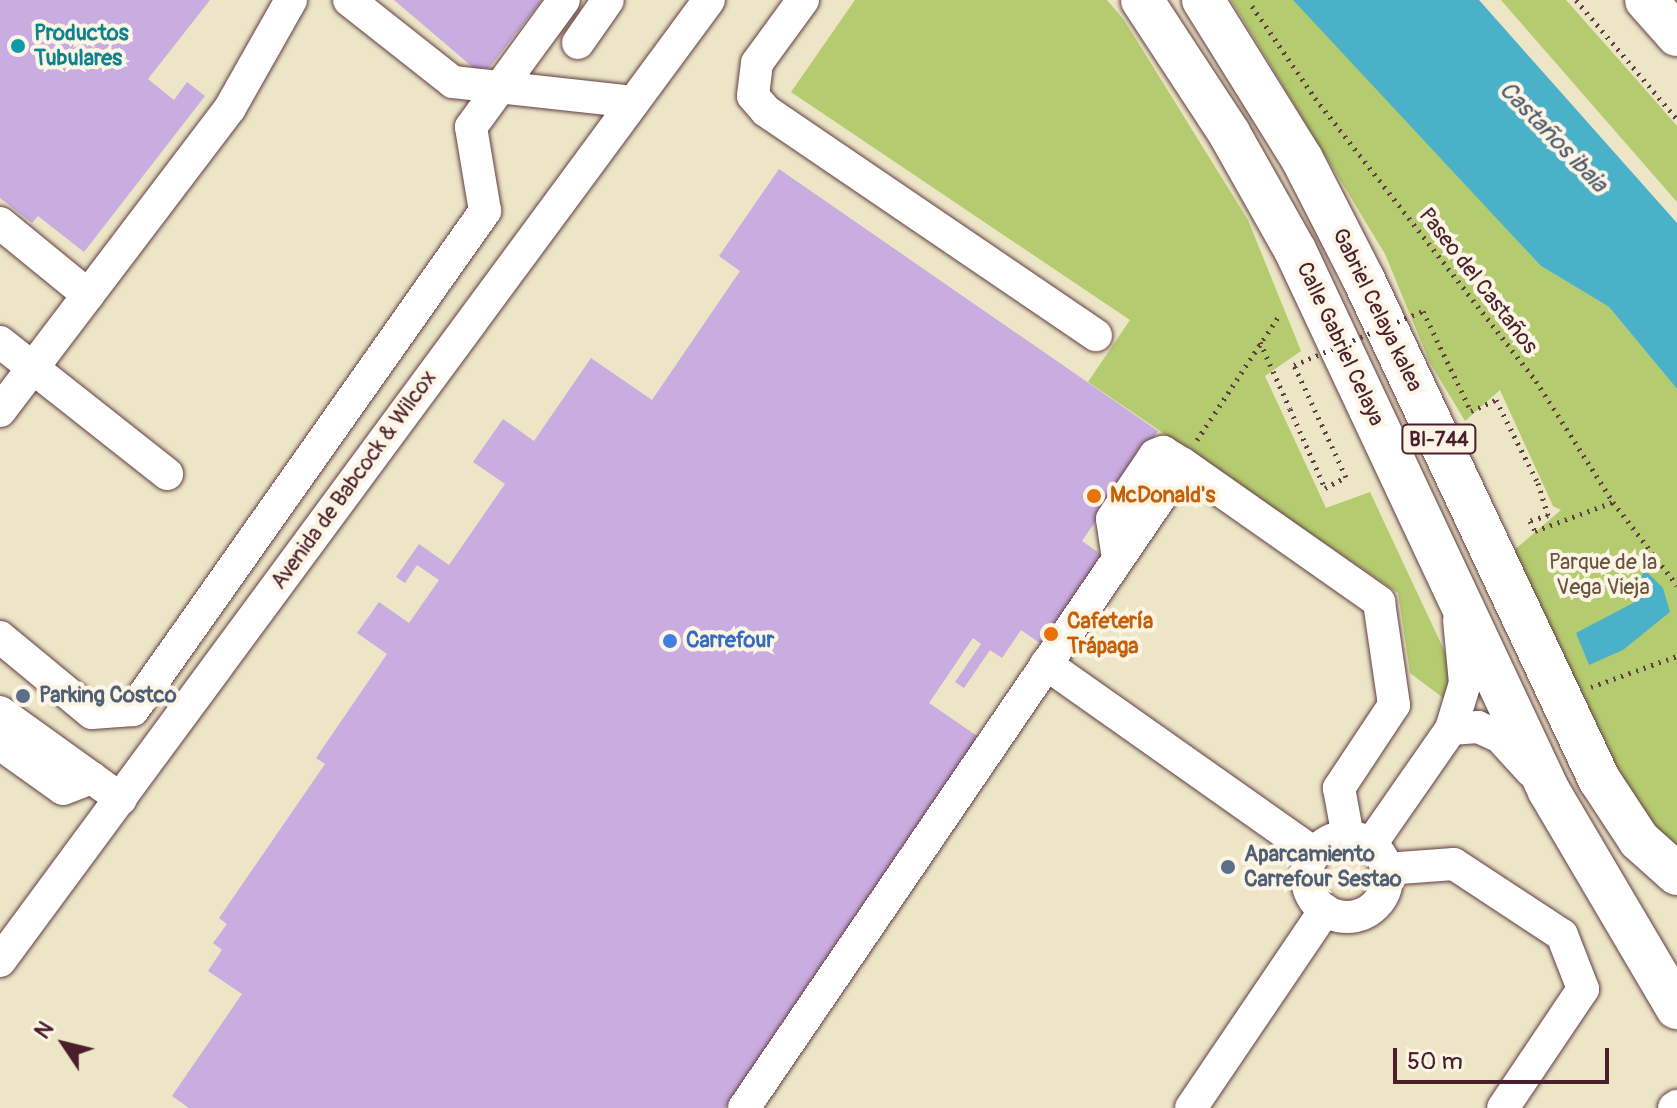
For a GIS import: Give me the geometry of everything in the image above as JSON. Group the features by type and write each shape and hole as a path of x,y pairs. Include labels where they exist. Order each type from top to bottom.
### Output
{"main road":[{"name":"Calle Gabriel Celaya","path":"1142,0 1229,133 1295,250 1549,791"},
{"name":"Gabriel Celaya kalea","path":"1203,0 1265,94 1363,278 1599,779 1639,840 1677,874"},
{"path":"1646,0 1677,35"},
{"name":"BI-744","path":"1549,791 1677,1008"}],"street":[{"path":"0,411 230,108 291,0"},
{"path":"349,0 453,82 633,102"},
{"path":"0,637 92,713 133,710 485,211 471,127 564,0"},
{"path":"578,43 608,0"},
{"name":"Avenida de Babcock & Wilcox","path":"0,961 709,0"},
{"path":"803,0 757,63 753,96 766,111 1096,335"},
{"path":"0,223 88,295"},
{"path":"0,342 167,474"},
{"path":"744,1108 1118,559 1112,519 1155,455 1163,452 1186,458 1379,602 1394,705 1339,788 1369,850 1383,895 1364,913 1348,917 1325,910 1315,900 1307,878 1315,854 1335,839 1369,850 1454,864 1562,935 1583,989 1503,1108"},
{"path":"1369,850 1451,729 1465,683 1466,650 1451,581"},
{"path":"1046,664 1315,854"},
{"path":"0,712 121,799"},
{"path":"1451,729 1478,727 1500,737 1549,791"},
{"path":"0,744 63,789 92,778"},
{"path":"1191,1108 1325,910"}],"path":[{"name":"Paseo del Castaños","path":"1247,0 1315,98 1536,381 1613,502 1677,585"},
{"path":"1576,0 1677,119"},
{"path":"1260,342 1325,488 1346,477 1294,365 1423,311 1471,411 1496,400 1538,483 1548,515 1530,521 1535,531"},
{"path":"1186,458 1280,314"},
{"path":"1524,536 1613,502"},
{"path":"1583,690 1677,656"}],"green space":[{"path":"855,0 1107,0 1124,20 1248,220 1301,351 1265,376 1326,508 1370,492 1451,665 1446,700 1410,673 1398,593 1088,382 1130,320 791,92"},
{"name":"Parque de la Vega Vieja","path":"1231,0 1297,0 1541,266 1609,307 1677,389 1677,851 1660,839 1610,772 1512,552 1561,510 1553,506 1500,390 1465,421 1430,363 1385,254"},
{"path":"1501,0 1566,0 1677,126 1677,202"}],"water":[{"name":"Castaños ibaia","path":"1293,0 1479,0 1677,223 1677,389 1609,307 1541,266"},
{"path":"1644,569 1663,588 1670,612 1623,650 1589,665 1576,633 1633,603"}],"building":[{"path":"0,0 210,0 148,79 174,100 187,82 205,96 84,252 38,216 32,223 0,198"},
{"path":"394,0 542,0 489,68 475,69"},
{"name":"Carrefour","path":"779,169 1158,431 1082,541 1105,557 1044,646 1021,630 1002,658 990,650 964,688 955,682 981,644 973,638 929,703 980,738 725,1108 189,1108 172,1096 242,994 208,971 222,950 213,943 227,924 219,918 325,764 316,758 387,654 357,633 379,602 409,623 439,580 417,565 405,583 396,577 419,544 449,565 505,484 473,462 503,419 534,441 591,358 652,400 740,271 719,256"}],"place":[{"name":"Productos Tubulares","path":"18,46"},
{"name":"McDonald's","path":"1094,496"},
{"name":"Cafetería Trápaga","path":"1051,634"},
{"name":"Carrefour","path":"670,641"},
{"name":"Parking Costco","path":"23,696"},
{"name":"Aparcamiento Carrefour Sestao","path":"1228,867"}]}
